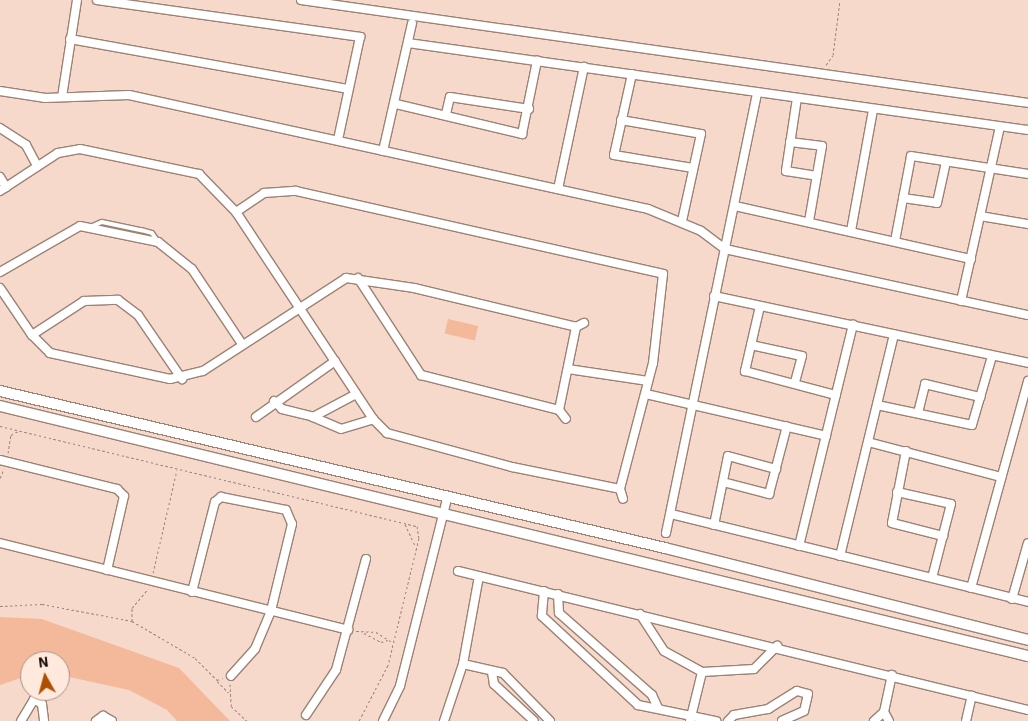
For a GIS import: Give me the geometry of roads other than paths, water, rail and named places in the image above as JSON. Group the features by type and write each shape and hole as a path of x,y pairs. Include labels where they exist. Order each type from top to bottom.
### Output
{"street":[{"path":"62,97 77,0"},
{"path":"97,0 360,37 338,140"},
{"path":"301,0 1028,102"},
{"path":"383,151 396,104 412,24"},
{"path":"70,39 348,89"},
{"path":"408,43 873,110 1028,130"},
{"path":"396,104 446,114 522,134 537,61"},
{"path":"558,189 584,67"},
{"path":"632,74 614,155 693,168"},
{"path":"0,91 62,97 129,95 338,140 558,189 682,221 725,249 1028,315"},
{"path":"666,533 757,92"},
{"path":"446,114 450,96 528,109"},
{"path":"797,98 786,171 817,176"},
{"path":"851,231 873,110"},
{"path":"621,120 701,134 682,221"},
{"path":"961,301 1000,127"},
{"path":"0,128 26,146 37,166"},
{"path":"790,142 822,146 809,221"},
{"path":"0,177 3,189 58,153 80,148 199,174 236,212 356,394 374,419 396,438 620,489"},
{"path":"895,241 911,156 1028,174"},
{"path":"903,198 937,203 946,162"},
{"path":"236,212 264,193 296,191 663,274 646,394 620,489 623,499"},
{"path":"735,206 809,221 970,259"},
{"path":"980,216 1028,224"},
{"path":"0,272 76,228 90,227 158,242 192,268 242,344"},
{"path":"358,278 421,375 558,410 566,419"},
{"path":"0,288 32,334 50,352 158,378 182,379 203,372 333,283 358,278 580,325 558,410"},
{"path":"714,296 853,324 1028,363"},
{"path":"32,334 84,301 118,300 138,315 182,379"},
{"path":"760,306 745,371 836,395"},
{"path":"799,546 853,324"},
{"path":"840,556 894,334"},
{"path":"752,345 802,356 795,383"},
{"path":"877,405 972,425 992,356"},
{"path":"256,417 274,401 335,361"},
{"path":"568,369 648,381"},
{"path":"971,588 1028,381"},
{"path":"918,413 925,384 980,397"},
{"path":"0,391 447,499 665,548 1028,640"},
{"path":"313,417 356,394"},
{"path":"646,394 826,436"},
{"path":"274,401 282,409 313,417 341,429 374,419"},
{"path":"0,406 1028,656"},
{"path":"723,482 769,494 787,426"},
{"path":"868,442 1001,477"},
{"path":"906,451 892,523 943,536"},
{"path":"714,524 728,456 776,469"},
{"path":"3,461 117,489 124,496 108,570"},
{"path":"897,492 951,504 932,578"},
{"path":"192,592 215,502 228,495 286,510 291,517 271,611 255,649 231,676"},
{"path":"383,721 400,686 447,499"},
{"path":"670,514 1028,602"},
{"path":"1012,598 1028,543"},
{"path":"0,544 348,630"},
{"path":"306,715 329,684 348,630 366,559"},
{"path":"458,571 777,646 1028,710"},
{"path":"444,721 463,664 479,576"},
{"path":"544,591 542,616 638,705 648,710 658,708 691,718 716,721"},
{"path":"558,594 559,613 652,695 658,708"},
{"path":"640,614 664,651 702,672 754,669 777,646"},
{"path":"463,664 511,679 550,721"},
{"path":"492,672 494,684 534,721"},
{"path":"691,718 702,672"},
{"path":"874,721 884,712 892,675"},
{"path":"728,721 734,715 768,709 798,691 808,694 804,711 782,721"},
{"path":"966,721 972,696"},
{"path":"21,721 34,699 42,704 44,721"},
{"path":"884,712 889,721"},
{"path":"96,721 105,716 112,721"}]}
